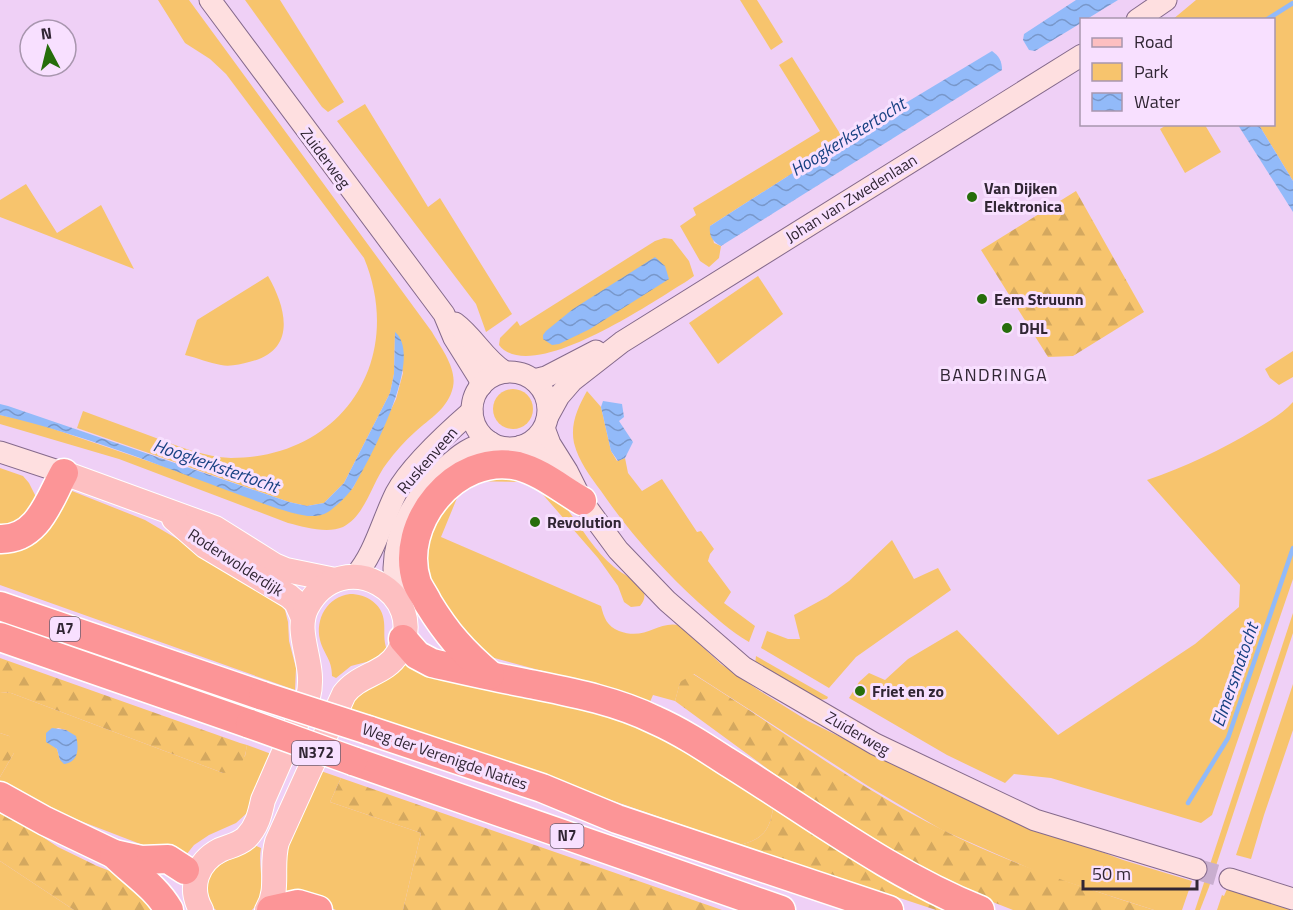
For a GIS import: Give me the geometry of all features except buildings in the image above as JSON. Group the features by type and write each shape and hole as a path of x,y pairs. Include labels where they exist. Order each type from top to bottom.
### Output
{"highway":[{"path":"492,676 469,657 448,634 418,585 413,564 414,549 418,530 425,515 437,497 456,479 473,469 490,465 527,469 582,501"},
{"path":"0,538 21,535 35,525 64,473"},
{"name":"Weg der Verenigde Naties","path":"0,606 130,652 542,788 617,819 888,910"},
{"name":"Weg der Verenigde Naties","path":"0,637 781,910"},
{"path":"403,639 417,655 428,661 586,695 634,710 656,720 767,786 835,832 893,867 954,900 980,910"},
{"path":"0,796 45,821 114,854 141,860 168,859 190,875"},
{"path":"114,854 153,889 169,910"},
{"path":"269,910 298,904 318,910"}],"main road":[{"name":"Roderwolderdijk","path":"64,473 214,528 286,570 345,578 368,578 388,588 397,600"},
{"name":"Roderwolderdijk","path":"163,510 205,546 289,596 296,602 303,618"},
{"path":"303,618 306,608 318,592 345,578"},
{"path":"397,600 403,617 403,639"},
{"name":"N372","path":"190,875 192,856 201,847 243,833 263,800 308,697 311,681 303,618"},
{"name":"N372","path":"269,910 275,892 273,864 277,842 344,694 353,684 385,667 393,660 399,652 403,639"},
{"path":"186,910 182,890 190,875"},
{"path":"190,875 201,910"}],"street":[{"name":"Zuiderweg","path":"210,0 444,314 454,338 479,378 481,386"},
{"path":"1140,18 1166,0"},
{"name":"Johan van Zwedenlaan","path":"546,422 560,396 572,381 622,342 1080,56"},
{"name":"Zuiderweg","path":"444,314 464,330 496,366 505,372"},
{"name":"Johan van Zwedenlaan","path":"534,380 546,377 587,355 622,342"},
{"path":"505,372 524,374 534,380 547,398 546,422 534,439 521,446 505,447 490,442 476,426 472,411 473,400 481,386 492,377 505,372"},
{"name":"Ruskenveen","path":"345,578 364,565 398,490 422,460 472,411"},
{"name":"Zuiderweg","path":"546,422 550,444 582,501"},
{"name":"Ruskenveen","path":"397,600 395,559 400,537 411,509 426,487 456,458 477,444 490,442"},
{"name":"Zuiderweg","path":"521,446 528,448 540,458 582,501 642,577 743,667 875,744 1035,820 1196,868"},
{"name":"Roderwolderdijk","path":"0,452 64,473"},
{"path":"1230,879 1293,898"}],"green space":[{"path":"158,0 189,0 432,332 444,351 453,373 453,387 447,401 393,455 357,515 343,527 323,530 288,523 119,459 0,424 0,415 33,422 310,516 353,488 396,399 403,373 395,333 394,374 390,393 344,483 324,503 307,506 289,502 77,428 83,411 202,454 231,458 270,454 305,441 333,422 355,396 370,366 377,332 375,296 364,258 226,74 210,59 185,43"},
{"path":"245,0 280,0 344,102 328,112 322,107"},
{"path":"740,0 757,0 783,42 771,50"},
{"path":"1196,0 1293,0 1293,181 1260,126 1275,126 1275,18 1174,18"},
{"path":"792,57 844,140 710,226 714,243 721,246 719,258 709,267 700,261 680,226 696,215 693,208 820,131 779,65"},
{"path":"365,104 428,207 440,198 512,314 486,332 476,304 337,121"},
{"path":"1165,126 1206,126 1221,152 1185,173 1160,129"},
{"path":"26,184 57,233 101,205 134,269 0,217 0,200"},
{"path":"1076,191 1144,312 1073,356 1048,357 981,250"},
{"path":"664,238 672,239 689,261 694,276 687,281 621,321 564,348 537,355 515,355 499,345 500,338 517,321 520,326 655,241"},
{"path":"268,276 280,302 283,315 284,327 275,349 249,362 224,366 185,355 197,320"},
{"path":"758,276 783,314 718,364 689,323"},
{"path":"1293,351 1293,377 1279,385 1270,378 1265,369"},
{"path":"513,389 521,390 527,395 532,401 532,417 527,423 521,428 513,429 505,428 499,423 494,417 493,409 494,401 499,395 505,390"},
{"path":"587,391 601,407 611,451 617,461 625,458 628,473 642,491 662,479 697,532 701,531 714,549 708,561 731,592 724,603 755,626 749,642 710,613 659,563 623,521 589,474 579,456 573,436 576,416"},
{"path":"1293,402 1293,579 1212,815 1201,823 1051,778 1014,774 1005,783 947,755 849,698 859,682 869,673 885,680 908,659 957,630 1058,735 1195,644 1239,607 1240,585 1147,480 1189,464 1230,444 1275,417"},
{"path":"0,468 23,476 35,495 36,504 29,519 0,528"},
{"path":"489,470 517,472 530,476 552,492 604,558 640,586 644,598 640,606 631,607 624,602 618,586 598,558 532,482 464,481 441,537 601,606 607,621 619,631 637,634 664,626 679,625 721,664 808,721 980,806 1123,860 1192,881 1182,910 1154,910 1042,874 942,830 868,786 694,674 680,683 675,701 653,695 649,704 625,693 487,656 461,637 450,623 424,581 420,550 429,523 444,498 467,478"},
{"path":"72,491 145,520 269,593 285,610 289,641 296,668 295,690 0,585 0,546 64,493"},
{"path":"892,540 914,579 938,568 951,590 856,657 829,688 761,648 767,631 788,639 800,639 794,615 827,597 849,581"},
{"path":"350,594 368,598 381,610 387,650 374,660 351,666 336,678 332,676 331,665 320,640 319,624 329,604"},
{"path":"1293,613 1293,633 1209,887 1200,910 1195,910"},
{"path":"756,656 828,697 827,699 812,701 755,664"},
{"path":"0,658 247,745 245,756 238,768 223,773 11,693 0,692"},
{"path":"403,661 606,715 669,738 764,797 773,809 767,829 754,840 740,845 343,707"},
{"path":"693,674 846,775 941,829 1019,864 1154,910 1013,910 980,897 881,845 817,805 675,701 680,682"},
{"path":"1293,684 1293,730 1251,859 1236,855"},
{"path":"0,692 11,693 223,773 245,756 247,745 274,755 247,813 236,823 209,835 194,845 182,860 57,812 0,785 0,777 14,753 9,736 0,733","holes":["58,728 66,730 75,737 60,760 57,749 46,740 47,733"]},
{"path":"0,733 9,736 15,745 14,753 0,777"},
{"path":"315,769 341,778 330,802 421,833 403,910 336,910 311,900 279,901 279,865"},
{"path":"341,778 722,910 403,910 421,833 330,802"},
{"path":"764,797 961,910 936,910 740,845 754,840 767,829 773,809"},
{"path":"0,809 58,847 131,879 162,910 74,910 0,861"},
{"path":"254,845 261,848 261,888 257,903 252,910 216,910 207,895 207,882 211,872"},
{"path":"0,861 74,910 0,910"},
{"path":"1227,889 1291,910 1217,910 1222,895 1224,896"}],"water":[{"path":"1076,0 1118,0 1089,18 1080,18 1080,24 1035,51 1029,50 1023,40 1024,34"},
{"path":"992,51 1000,59 1002,70 721,246 712,238 710,226 844,140"},
{"path":"1239,126 1260,126 1293,181 1293,212"},
{"path":"655,257 665,266 669,279 590,329 559,344 552,345 543,339 546,331 573,309"},
{"path":"395,332 403,345 404,363 392,408 354,486 338,504 322,515 304,515 279,509 71,434 0,415 0,404 289,502 307,506 324,503 344,483 390,393 394,374"},
{"path":"603,401 622,404 624,417 619,421 633,442 625,458 618,461 611,451 601,407"},
{"path":"52,728 66,730 76,736 77,754 69,763 64,764 60,760 57,749 46,742 46,733"}],"waterway":[{"name":"Elmersmatocht","path":"1269,18 1293,3"},
{"name":"Elmersmatocht","path":"1188,803 1228,738 1293,548"}],"tunnel":[{"path":"1196,869 1230,879"}],"place":[{"name":"Van Dijken Elektronica","path":"972,197"},
{"name":"Eem Struunn","path":"982,299"},
{"name":"DHL","path":"1007,328"},
{"name":"Revolution","path":"535,522"},
{"name":"Friet en zo","path":"860,691"}],"district":[{"name":"BANDRINGA","path":"994,375"}],"water label":[{"name":"Hoogkerkstertocht","path":"848,137"},
{"name":"Hoogkerkstertocht","path":"216,466"}]}
